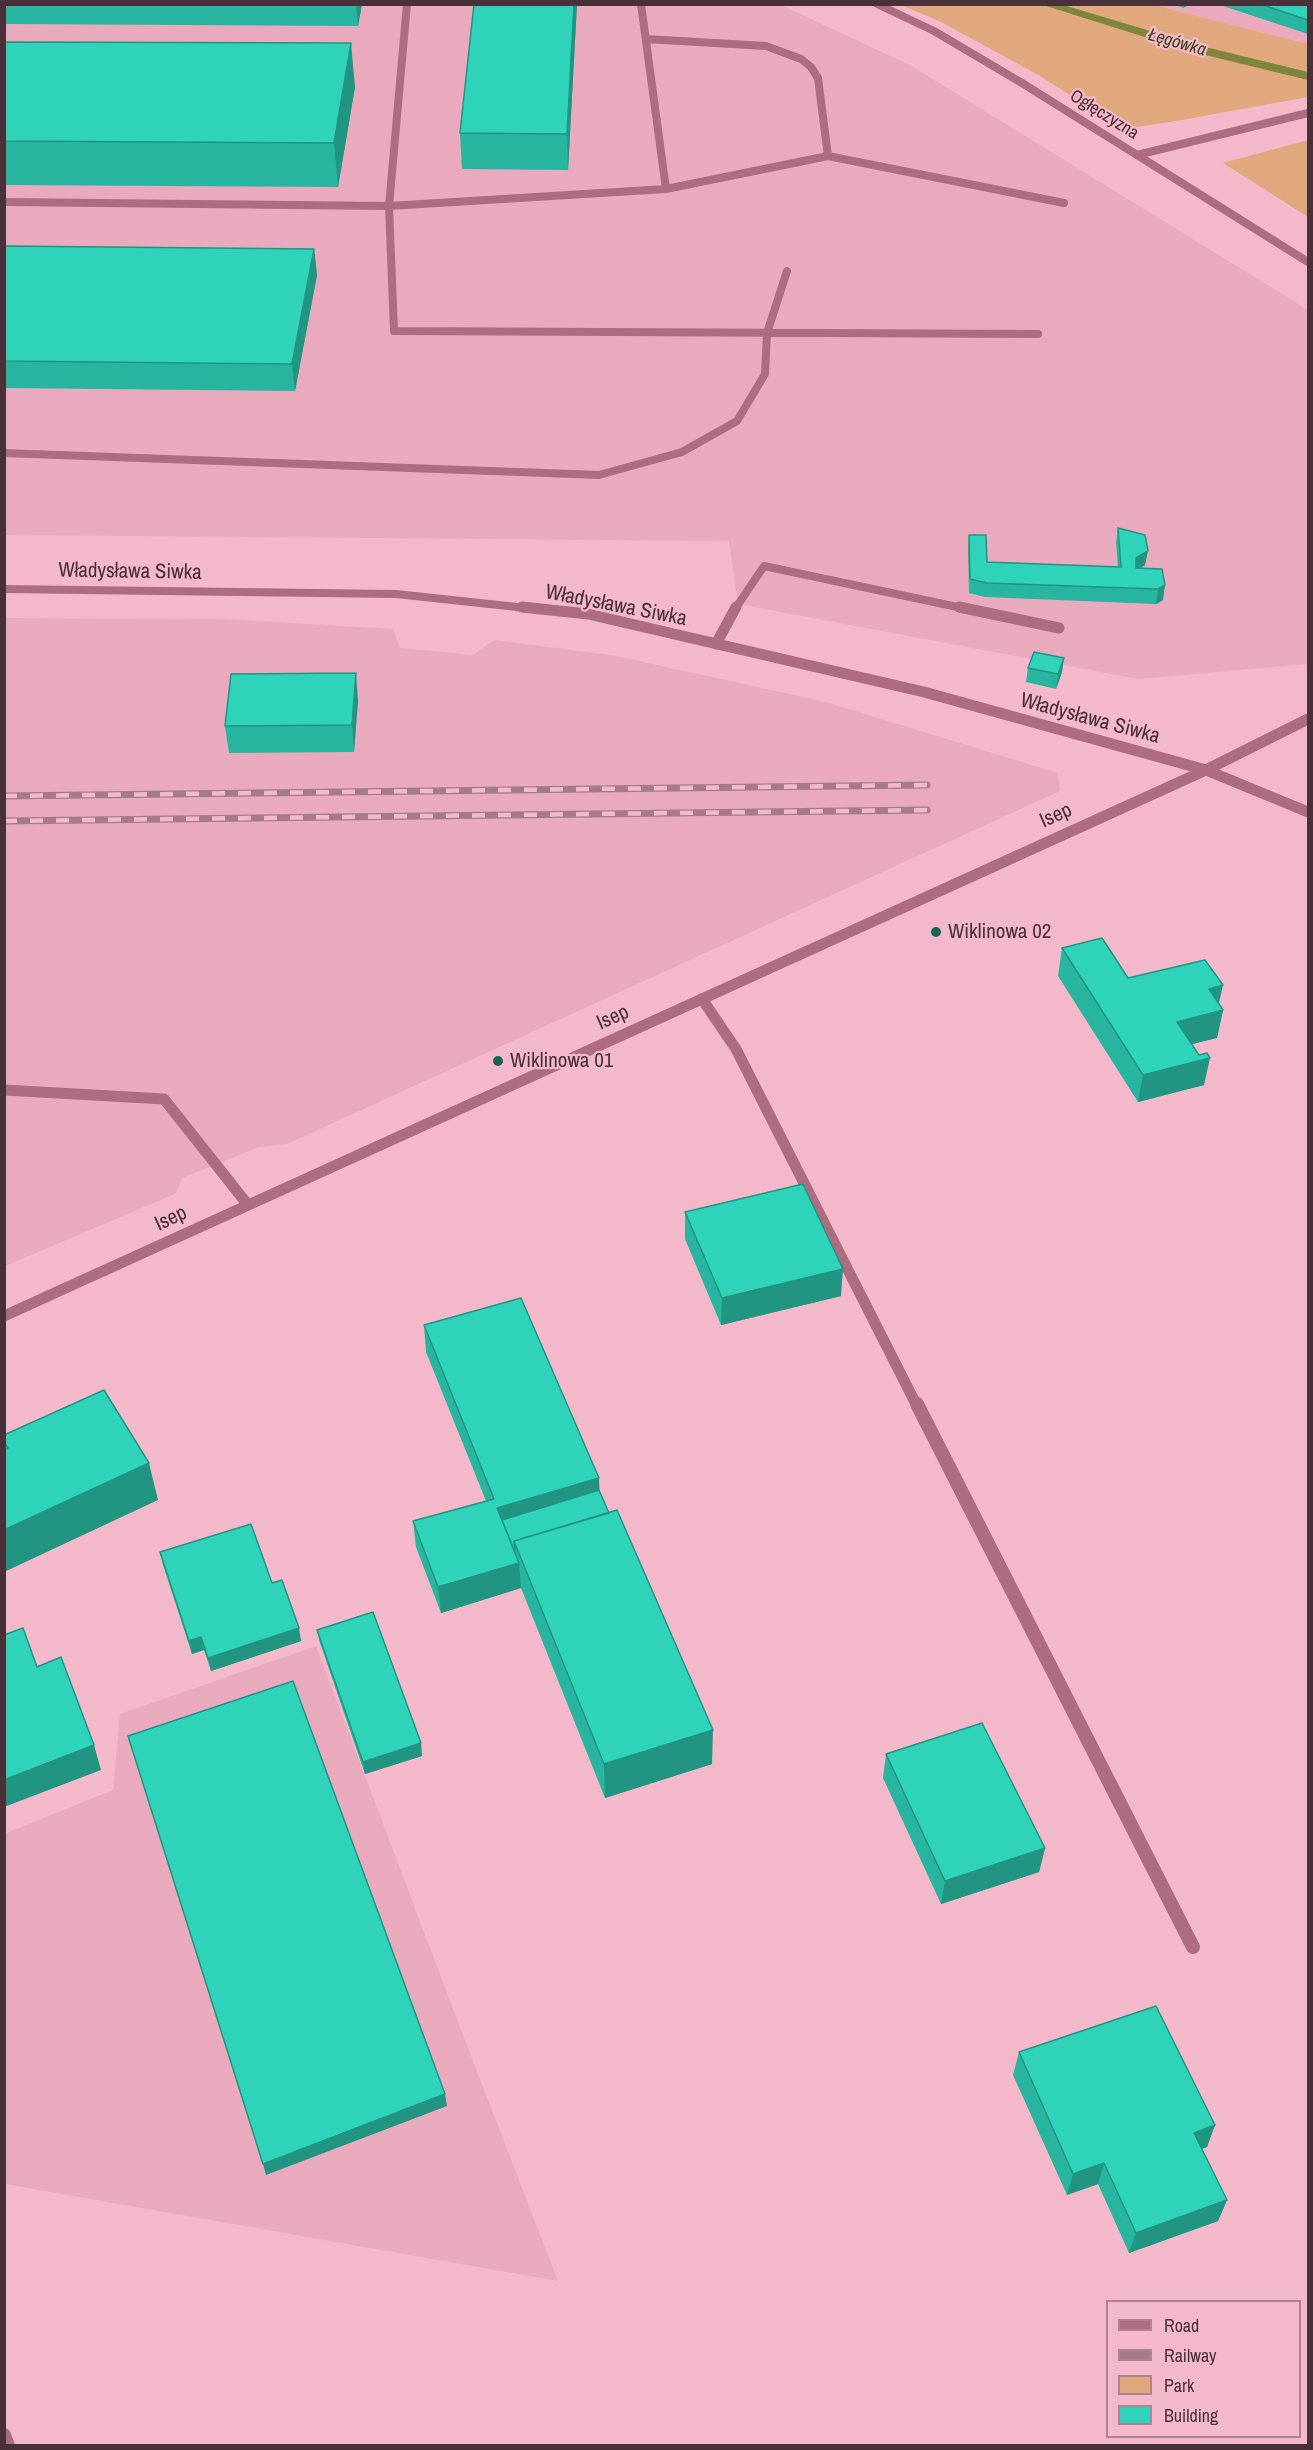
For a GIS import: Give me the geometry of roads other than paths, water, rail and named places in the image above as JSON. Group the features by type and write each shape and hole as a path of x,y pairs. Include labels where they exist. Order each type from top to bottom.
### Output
{"street":[{"path":"407,4 389,206 394,331 1038,334"},
{"path":"641,4 666,189"},
{"name":"Ogłęczyzna","path":"877,4 933,31 1308,262"},
{"path":"646,39 766,46 801,59 811,67 818,78 828,156"},
{"path":"1137,155 1308,113"},
{"path":"4,202 389,206 666,189 828,156 1064,203"},
{"path":"4,453 599,475 682,452 737,421 765,374 767,333 787,271"},
{"path":"716,644 738,604 764,566 1059,628"},
{"name":"Władysława Siwka","path":"4,589 396,594 588,614 924,692 1206,770 1308,812"},
{"path":"1206,770 1308,719"},
{"name":"Isep","path":"4,1316 1206,770"},
{"path":"702,999 736,1049 1193,1947"},
{"path":"4,1090 164,1099 248,1205"},
{"path":"4,2435 8,2445"}],"waterway":[{"name":"Łęgówka","path":"1046,4 1193,48 1308,76"}],"railway":[{"path":"4,796 927,785"},
{"path":"4,821 927,810"}],"place":[{"name":"Wiklinowa 02","path":"936,932"},
{"name":"Wiklinowa 01","path":"498,1061"}]}
